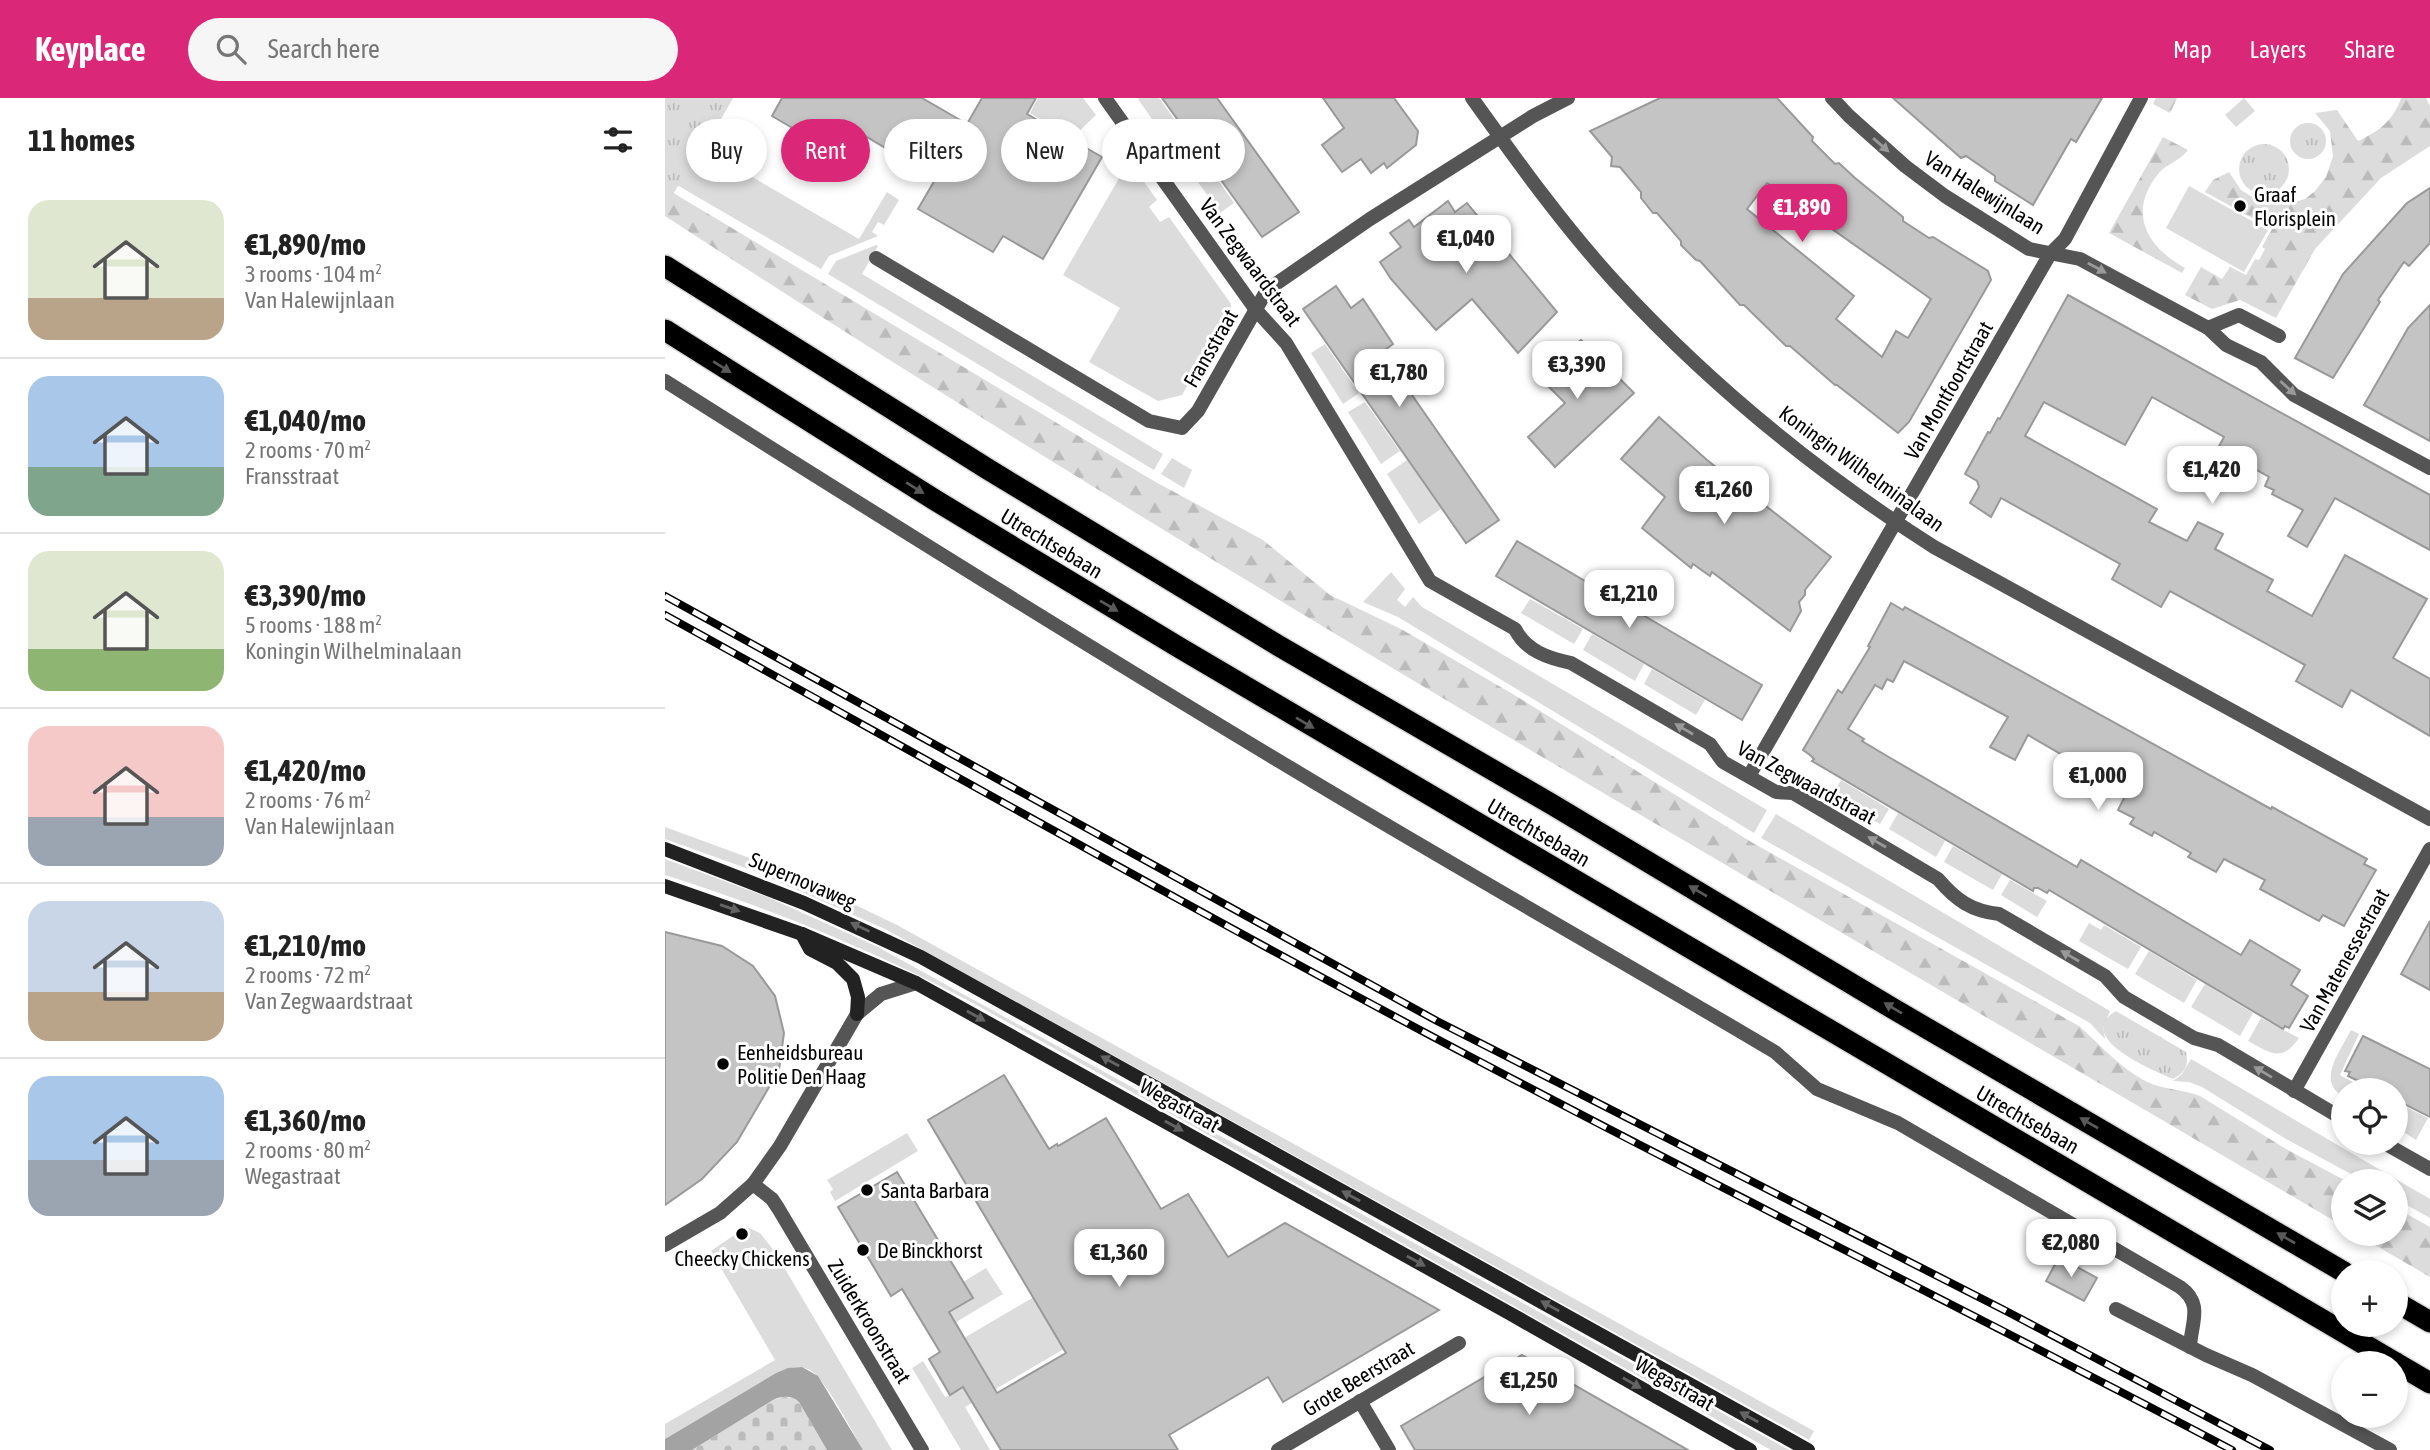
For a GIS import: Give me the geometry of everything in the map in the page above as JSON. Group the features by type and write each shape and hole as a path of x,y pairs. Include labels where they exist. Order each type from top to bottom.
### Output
{"highway":[{"name":"Utrechtsebaan","path":"665,266 997,475 1267,639 2331,1264"},
{"name":"Utrechtsebaan","path":"665,330 947,508 1157,635 2376,1351"},
{"path":"2408,1309 2430,1322"},
{"name":"Utrechtsebaan","path":"2408,1370 2430,1383"}],"main road":[{"name":"Supernovaweg","path":"665,849 804,902 921,957"},
{"path":"665,886 802,934 916,983"},
{"path":"802,934 810,948 837,963 853,979 858,997 857,1014"},
{"name":"Wegastraat","path":"921,957 1808,1450"},
{"name":"Wegastraat","path":"916,983 1750,1450"}],"street":[{"name":"Van Zegwaardstraat","path":"1105,98 1256,310 1286,343 1430,581 1515,629 1521,642 1549,658 1571,663 1710,744 1723,762 1776,792 1793,793 1938,879 1953,896 1980,912 1999,914 2105,976 2125,997 2194,1038 2218,1045 2331,1112"},
{"name":"Koningin Wilhelminalaan","path":"1472,98 1545,198 1615,282 1685,353 1741,404 1895,522 1934,547 2430,819"},
{"name":"Fransstraat","path":"876,258 1149,421 1182,428 1198,411 1267,290 1370,219 1568,98"},
{"name":"Van Halewijnlaan","path":"1832,98 1905,166 2029,249 2080,259 2208,328 2226,345 2261,362 2294,395 2430,468"},
{"name":"Van Montfoortstraat","path":"1749,776 2050,254 2065,239 2141,98"},
{"path":"2208,328 2239,315 2279,336"},
{"path":"665,382 1146,681 1775,1052 1817,1089 1898,1123 2180,1287 2189,1294 2195,1304 2190,1347"},
{"name":"Van Matenessestraat","path":"2294,1091 2430,849"},
{"path":"665,1245 720,1213 753,1184 778,1149 857,1014 881,994 916,983"},
{"path":"2405,1155 2430,1169"},
{"name":"Zuiderkroonstraat","path":"753,1184 772,1199 778,1208 922,1450"},
{"path":"2116,1308 2190,1347 2252,1375 2390,1450"},
{"name":"Grote Beerstraat","path":"1278,1450 1459,1343"},
{"path":"1360,1402 1389,1450"}],"green space":[{"path":"665,98 733,98 721,119 686,119 686,182 761,182 859,239 887,192 899,200 884,225 878,222 872,232 878,236 829,256 821,269 665,178"},
{"path":"665,98 733,98 720,119 686,119 686,173 665,207"},
{"path":"1038,98 1083,98 1096,115 1088,123 1088,119 1040,119 1030,113"},
{"path":"1159,98 1174,119 1152,119 1138,99"},
{"path":"2156,98 2177,98 2170,113 2153,104"},
{"path":"2244,98 2255,111 2236,127 2225,115"},
{"path":"2401,98 2426,98 2430,106 2430,146 2381,178 2315,249 2276,318 2240,300 2212,309 2185,295 2201,267 2222,279 2230,267 2246,275 2255,259 2259,260 2265,249 2262,247 2272,229 2205,192 2213,180 2229,172 2241,190 2271,204 2288,204 2305,199 2326,177 2333,156 2330,131 2315,113 2337,110 2358,141 2384,124 2394,113"},
{"path":"2308,123 2321,128 2326,141 2321,154 2308,159 2295,154 2290,141 2295,128"},
{"path":"2163,137 2188,150 2158,174 2149,188 2143,215 2152,239 2160,250 2185,268 2182,273 2109,233"},
{"path":"2264,144 2281,152 2289,169 2281,186 2264,194 2247,186 2239,169 2247,152"},
{"path":"1117,182 1144,182 1157,200 1149,207 1160,222 1169,217 1231,304 1231,312 1182,395 1158,401 1089,362 1120,308 1063,275"},
{"path":"1198,182 1219,182 1234,203 1220,213"},
{"path":"2189,186 2268,230 2244,272 2166,228"},
{"path":"665,188 1152,480 1263,540 1330,595 1401,629 1511,693 1753,843 2079,1026 2141,1079 2200,1096 2286,1149 2331,1173 2331,1219 1288,605 1079,478 665,216"},
{"path":"878,246 862,274 1163,454 1154,470 828,274 836,261"},
{"path":"1325,344 1359,393 1343,404 1311,353"},
{"path":"1365,402 1400,451 1381,464 1348,412"},
{"path":"1172,458 1192,470 1184,488 1161,474"},
{"path":"1407,460 1441,509 1419,524 1387,474"},
{"path":"1391,572 1405,589 1397,600 1405,607 1413,597 1422,607 1767,810 1754,833 1398,617 1363,602"},
{"path":"1530,599 1583,629 1574,644 1521,613"},
{"path":"1592,634 1644,664 1635,681 1583,650"},
{"path":"1652,669 1705,700 1696,715 1644,684"},
{"path":"1841,780 1889,809 1880,824 1832,796"},
{"path":"1898,813 1945,841 1936,857 1889,829"},
{"path":"1776,814 2110,1011 2103,1028 2105,1039 2090,1023 1761,838"},
{"path":"665,827 785,871 897,925 1814,1431 1809,1440 885,929 757,872 665,839"},
{"path":"1953,846 2002,874 1993,890 1944,862"},
{"path":"665,859 765,896 876,946 1789,1450 1771,1450 973,1003 822,932 665,875"},
{"path":"2010,880 2047,901 2037,917 2001,895"},
{"path":"2089,923 2101,930 2104,925 2141,947 2128,969 2079,941"},
{"path":"2149,951 2197,980 2184,1003 2135,974"},
{"path":"2205,984 2253,1013 2240,1036 2191,1007"},
{"path":"2116,1011 2186,1052 2187,1061 2183,1071 2173,1079 2121,1052 2110,1042 2104,1031 2105,1021"},
{"path":"2261,1018 2299,1038 2287,1051 2281,1053 2263,1049 2248,1041"},
{"path":"2351,1030 2359,1034 2340,1075 2345,1078 2331,1078 2337,1056"},
{"path":"2191,1059 2331,1141 2331,1155 2355,1155 2379,1169 2342,1169 2286,1139 2202,1087 2189,1082 2173,1081 2182,1074"},
{"path":"2408,1108 2428,1118 2416,1140 2408,1135"},
{"path":"907,1133 918,1151 835,1201 830,1192 833,1189 827,1180"},
{"path":"2408,1186 2430,1199 2430,1218 2408,1206"},
{"path":"2408,1215 2430,1227 2430,1277 2408,1264 2408,1260 2401,1260 2377,1246 2408,1246"},
{"path":"749,1228 760,1233 775,1252 892,1450 863,1450 822,1382 808,1369 800,1367 776,1373 665,1439 665,1424 775,1360 711,1251 743,1229"},
{"path":"986,1268 1003,1294 931,1337 925,1326 972,1299 963,1282"},
{"path":"1034,1297 1064,1349 965,1407 990,1450 961,1450 912,1368 923,1361 945,1397 950,1395 964,1338"},
{"path":"794,1398 799,1402 827,1450 692,1450 773,1400"}],"shaded area":[{"path":"802,1367 818,1376 863,1450 827,1450 799,1402 787,1397 773,1400 692,1450 665,1450 665,1439 776,1373 788,1368"}],"building":[{"path":"782,98 922,98 958,119 884,119 884,147 870,139 870,119 781,119 781,121 772,116"},
{"path":"982,98 1036,98 1027,114 1036,119 1001,119 1001,182 1088,182 1043,259 1003,236 993,252 918,209 934,182 987,182 987,119 970,119"},
{"path":"1162,98 1217,98 1232,119 1177,119"},
{"path":"1323,98 1394,98 1418,131 1416,145 1387,168 1384,163 1371,173 1361,159 1342,172 1322,145 1344,128"},
{"path":"1660,98 1777,98 1835,164 1839,163 1903,217 1903,221 1988,271 1991,280 1909,422 1898,433 1835,385 1790,346 1786,346 1744,305 1740,305 1700,261 1681,245 1681,241 1657,213 1653,213 1641,198 1641,192 1620,167 1611,166 1612,157 1590,131","holes":["1767,183 1931,299 1908,338 1896,331 1882,357 1836,319 1854,296 1747,209"]},
{"path":"1893,98 2102,98 2076,142 2071,139 2033,205 1995,181 1995,176 1966,156 1961,158"},
{"path":"1245,137 1299,212 1262,237 1222,182 1245,182"},
{"path":"1088,149 1102,157 1088,181"},
{"path":"2430,188 2430,243 2409,266 2404,262 2378,300 2380,302 2333,378 2295,358 2343,274 2407,203"},
{"path":"1448,201 1455,212 1467,203 1557,312 1518,353 1472,299 1436,330 1391,279 1380,262 1401,247 1390,233 1409,220 1414,227"},
{"path":"1336,286 1351,308 1363,299 1393,344 1382,352 1499,520 1466,543 1303,309"},
{"path":"2068,295 2430,495 2430,550 2335,498 2307,547 2288,536 2303,510 2272,494 2274,490 2265,486 2269,477 2218,448 2224,437 2152,397 2125,445 2044,402 2025,436 2157,509 2149,522 2187,541 2198,522 2223,534 2215,549 2273,580 2267,591 2312,616 2345,555 2427,599 2393,658 2430,679 2430,736 2351,690 2342,707 2296,681 2305,665 2170,591 2161,607 2112,579 2120,564 2001,498 1991,517 1970,503 1979,487 1977,481 1965,474 1988,432 1990,433 1998,418 2000,419"},
{"path":"2430,305 2430,441 2364,405 2408,328"},
{"path":"1581,340 1634,393 1555,467 1528,437 1565,403 1535,373"},
{"path":"1659,417 1707,460 1831,557 1805,590 1805,595 1799,602 1801,611 1790,631 1712,572 1710,576 1693,564 1691,568 1642,528 1665,497 1621,459"},
{"path":"1517,541 1762,685 1742,720 1496,576"},
{"path":"1891,603 1903,610 1905,607 2367,859 2364,864 2376,870 2344,926 2323,915 2319,921 2260,889 2265,880 2224,859 2216,872 2188,857 2191,853 2154,832 2152,836 2130,824 2134,818 2118,810 2130,786 2091,764 2088,770 2028,735 2015,760 1990,747 2008,717 1904,661 1893,682 1887,679 1882,689 1875,685 1848,729 1864,739 1862,741 2077,867 2081,860 2241,955 2250,940 2300,970 2291,985 2308,996 2289,1028 2285,1026 2283,1029 2049,890 2047,893 2034,888 2033,891 1812,761 1814,759 1803,750 1838,690 1842,693 1870,647 1868,646"},
{"path":"2430,921 2430,990 2401,974"},
{"name":"Eenheidsbureau Politie Den Haag","path":"665,932 722,946 753,966 775,996 784,1033 779,1070 737,1142 702,1179 665,1205"},
{"path":"2363,1036 2430,1069 2430,1117 2408,1106 2408,1078 2352,1078 2348,1076 2350,1072 2345,1071"},
{"path":"1004,1075 1049,1149 1106,1118 1161,1209 1188,1194 1228,1257 1285,1223 1439,1310 1283,1402 1268,1377 1169,1435 1178,1450 1001,1450 963,1387 950,1395 929,1359 940,1352 902,1289 891,1296 838,1207 897,1172 973,1298 949,1312 997,1393 1066,1353 928,1120"},
{"path":"2059,1257 2097,1278 2084,1301 2046,1281"},
{"path":"1522,1355 1688,1450 1415,1450 1401,1426"}],"railway":[{"path":"665,596 1437,1021 2006,1311 2270,1450"},
{"path":"665,615 1370,1003 2232,1450"}],"place":[{"name":"Graaf Florisplein","path":"2240,206"},
{"name":"Eenheidsbureau Politie Den Haag","path":"723,1064"},
{"name":"Santa Barbara","path":"867,1190"},
{"name":"Cheecky Chickens","path":"742,1234"},
{"name":"De Binckhorst","path":"863,1250"}]}
